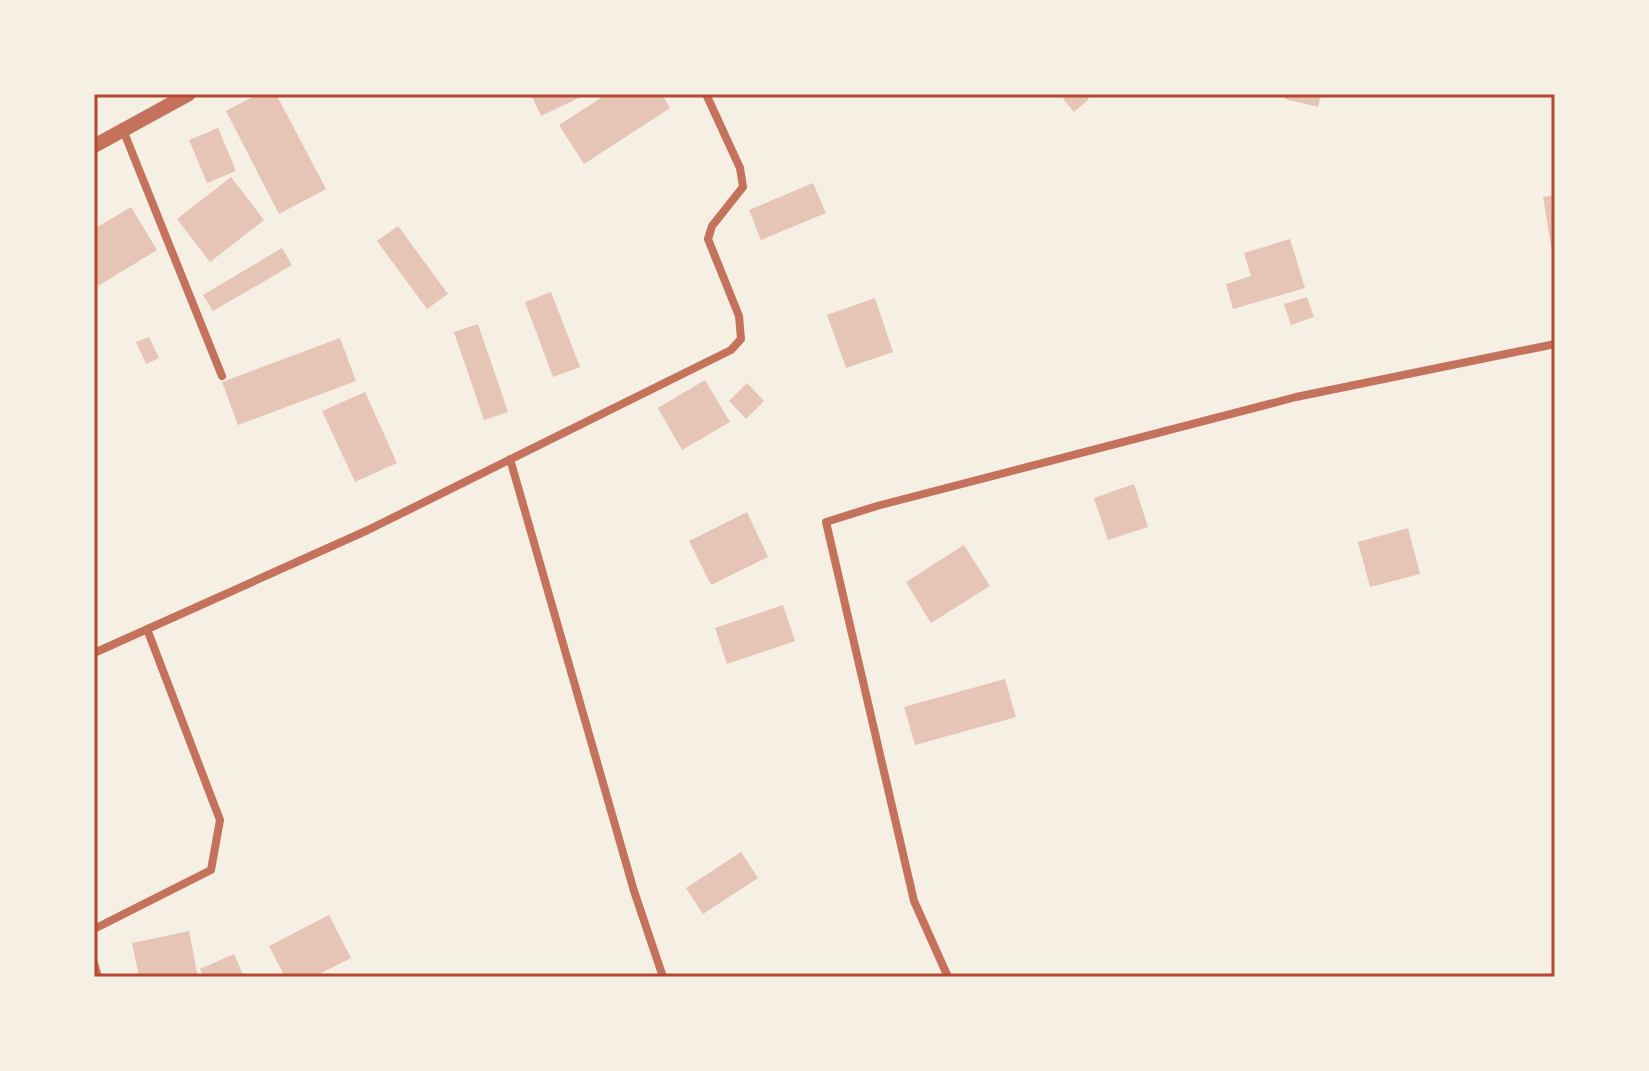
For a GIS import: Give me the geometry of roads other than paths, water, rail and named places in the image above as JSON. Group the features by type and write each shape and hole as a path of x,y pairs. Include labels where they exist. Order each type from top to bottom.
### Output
{"street":[{"path":"94,146 189,94"},
{"path":"94,653 368,530 731,350 741,339 739,316 708,239 712,226 743,187 740,168 706,94"},
{"path":"123,130 222,376"},
{"path":"948,977 914,901 826,522 1296,397 1555,344"},
{"path":"510,459 634,891 663,977"},
{"path":"94,929 211,870 220,820 147,629"},
{"path":"94,963 98,977"}]}
